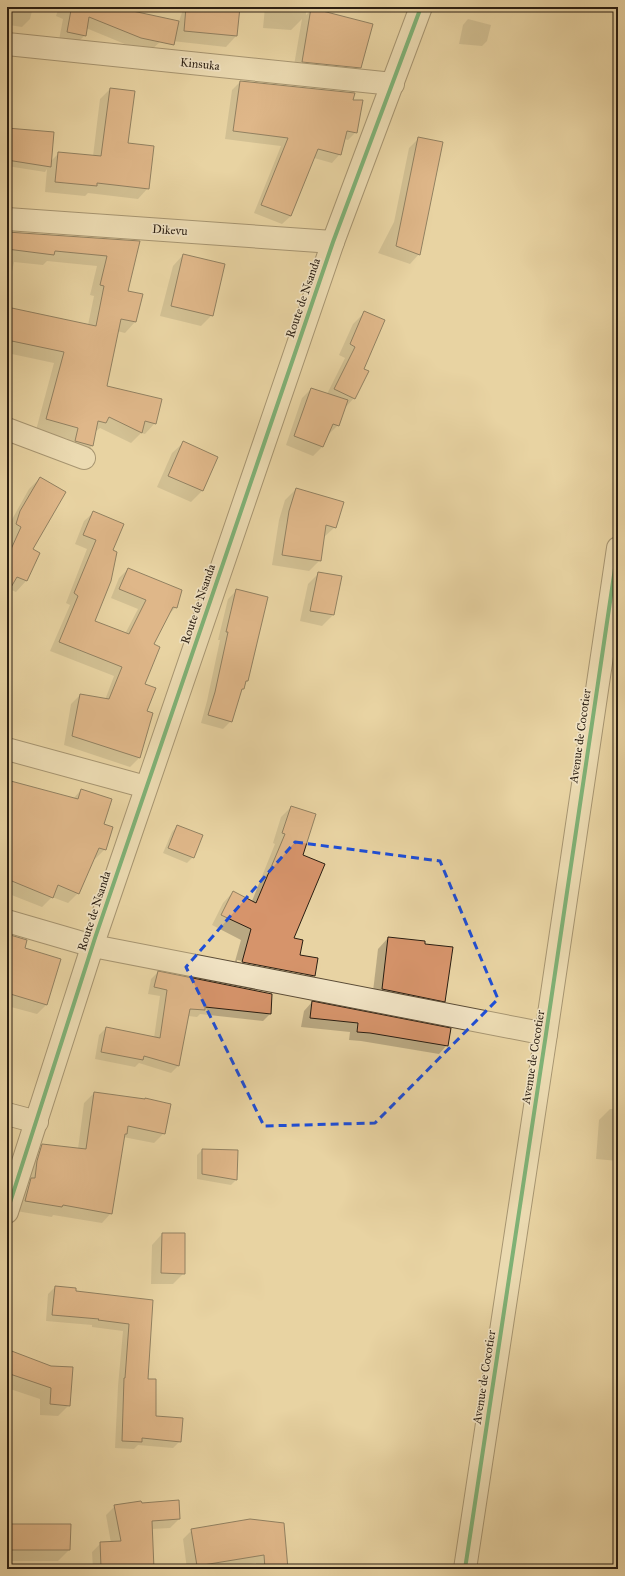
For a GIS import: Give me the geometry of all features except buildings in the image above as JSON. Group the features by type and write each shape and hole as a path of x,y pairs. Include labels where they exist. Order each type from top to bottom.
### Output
{"street":[{"name":"Route de Nsanda","path":"7,1212 146,787 333,242 421,7"},
{"name":"Kinsuka","path":"7,44 392,84"},
{"name":"Dikevu","path":"7,219 333,242"},
{"path":"7,429 84,458"},
{"name":"Avenue de Cocotier","path":"465,1569 618,548"},
{"path":"7,749 146,787"},
{"path":"7,921 93,946 546,1034"},
{"path":"7,1114 37,1122"}],"highlighted area":[{"path":"295,842 440,861 498,999 375,1123 264,1126 186,967"}],"cycle path":[{"path":"7,1212 95,938 333,242 421,7"},
{"path":"465,1569 618,548"}]}
